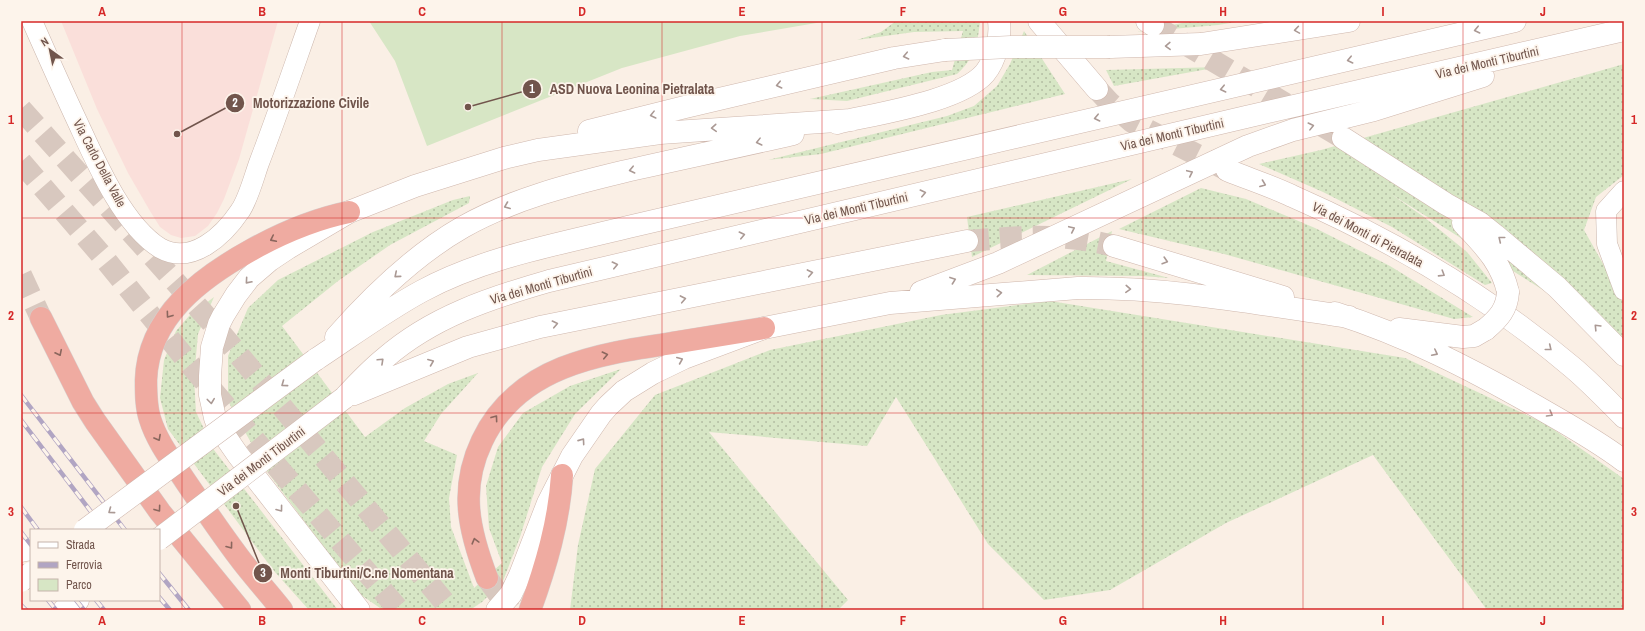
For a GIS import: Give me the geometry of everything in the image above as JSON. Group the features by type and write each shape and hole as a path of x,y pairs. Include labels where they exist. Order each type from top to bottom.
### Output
{"highway":[{"path":"282,610 225,539 163,448 154,432 147,404 147,365 156,335 163,324 179,302 211,274 257,247 301,225 329,216 349,212"},
{"path":"41,318 80,395 95,420 160,512 240,610"},
{"path":"487,578 475,544 470,520 468,501 469,486 474,460 485,434 493,421 512,399 522,390 547,375 576,362 634,348 764,328"},
{"path":"530,610 542,578 555,530 562,475"}],"street":[{"name":"Via Carlo Della Valle","path":"32,21 94,156 114,195 139,229 160,248 177,253 201,249 210,243 241,210 274,124 310,21"},
{"path":"315,360 364,305 401,272 451,234 463,227 501,209 568,185 733,148 930,101 964,88 980,77 988,68 996,50 1000,21"},
{"path":"1039,21 1097,89"},
{"path":"359,610 226,437 215,418 210,389 211,362 219,324 249,278 270,260 349,212 415,186 469,168 538,150 593,130 894,58 944,50 1012,47 1110,47 1201,44 1349,21"},
{"path":"86,529 315,360 422,290 464,272 498,260 628,227 1514,21"},
{"name":"Via dei Monti Tiburtini","path":"160,538 344,398 385,358 411,338 437,322 461,310 499,295 549,281 1231,120 1624,30"},
{"path":"890,303 998,263 1248,146 1293,130 1374,110 1470,80 1510,66 1556,46"},
{"path":"538,150 660,133 851,120"},
{"path":"1343,138 1446,204 1480,223 1530,263 1580,310 1624,355"},
{"name":"Via dei Monti di Pietralata","path":"1227,170 1291,195 1348,222 1414,257 1485,302 1543,344 1582,376 1624,417"},
{"path":"1624,191 1606,211 1607,244 1624,290"},
{"path":"1374,326 1463,337 1474,336 1486,328 1503,312 1507,302 1508,292 1499,265 1485,247 1446,204"},
{"path":"344,398 468,346 540,327 967,241"},
{"path":"1114,246 1349,317 1374,326 1422,347 1505,389 1599,442 1624,461"},
{"path":"497,610 511,594 548,503 572,456 601,414 624,391 666,366 764,328 890,303 1058,288 1101,288 1189,294 1349,317"},
{"path":"21,581 30,574"},
{"path":"64,610 77,601"}],"shaded area":[{"path":"61,21 278,21 239,159 224,199 208,226 195,236 181,238 171,235 160,227 150,211 128,173 97,109"}],"green space":[{"path":"369,21 822,22 740,36 622,68 427,146 395,61"},
{"path":"896,21 980,21 974,50 963,68 957,74 847,101 810,99 932,72 952,70 963,31 914,32 857,40 881,32"},
{"path":"1192,21 1243,21 1218,25 1137,32"},
{"path":"1024,31 1065,94 821,154 768,160 947,116 974,106 997,86 1010,64"},
{"path":"1624,64 1624,175 1596,197 1584,230 1624,301 1624,341 1391,194 1424,217 1467,252 1492,283 1485,285 1392,227 1323,192 1259,164 1321,150"},
{"path":"1219,67 1114,86 1106,70"},
{"path":"1132,179 972,257 967,217"},
{"path":"1201,188 1246,199 1315,228 1390,266 1473,317 1454,319 1224,254 1119,229"},
{"path":"470,196 469,203 390,245 338,281 282,326 365,437 405,408 448,384 478,373 441,414 424,441 457,455 449,498 451,527 474,588 502,563 489,528 486,486 498,447 523,413 570,386 621,369 575,414 542,467 520,537 503,581 482,602 470,610 383,610 358,593 266,470 228,401 228,356 248,308 278,280 373,232 453,200"},
{"path":"1112,231 1106,261 1169,278 1142,276 1027,275"},
{"path":"214,297 198,334 194,378 196,412 214,450 338,610 309,610 274,571 168,429 160,398 164,360 176,331 189,316"},
{"path":"1050,301 1405,358 1546,424 1624,479 1624,610 1487,610 1373,455 1226,523 1110,590 1044,600 988,544 896,397 867,446 709,432 848,600 838,610 570,610 578,545 595,469 655,395 770,350 941,315"}],"tunnel":[{"path":"1153,25 1343,138"},
{"path":"1097,89 1109,102 1132,122 1225,169"},
{"path":"21,109 213,324 451,610"},
{"path":"21,162 104,258 189,363 399,610"},
{"path":"967,241 1019,237 1058,237 1098,242 1114,246"},
{"path":"21,275 41,318"},
{"path":"487,578 510,610"}],"railway":[{"path":"21,395 124,529"},
{"path":"21,420 104,529"},
{"path":"21,507 37,529"},
{"path":"21,532 30,544"},
{"path":"21,566 30,577"},
{"path":"160,574 189,610"},
{"path":"160,598 170,610"},
{"path":"49,601 56,610"},
{"path":"77,601 84,610"},
{"path":"97,601 104,610"},
{"path":"21,605 26,610"}],"place":[{"name":"ASD Nuova Leonina Pietralata","path":"468,107"},
{"name":"Motorizzazione Civile","path":"177,134"},
{"name":"Monti Tiburtini/C.ne Nomentana","path":"236,506"}]}
